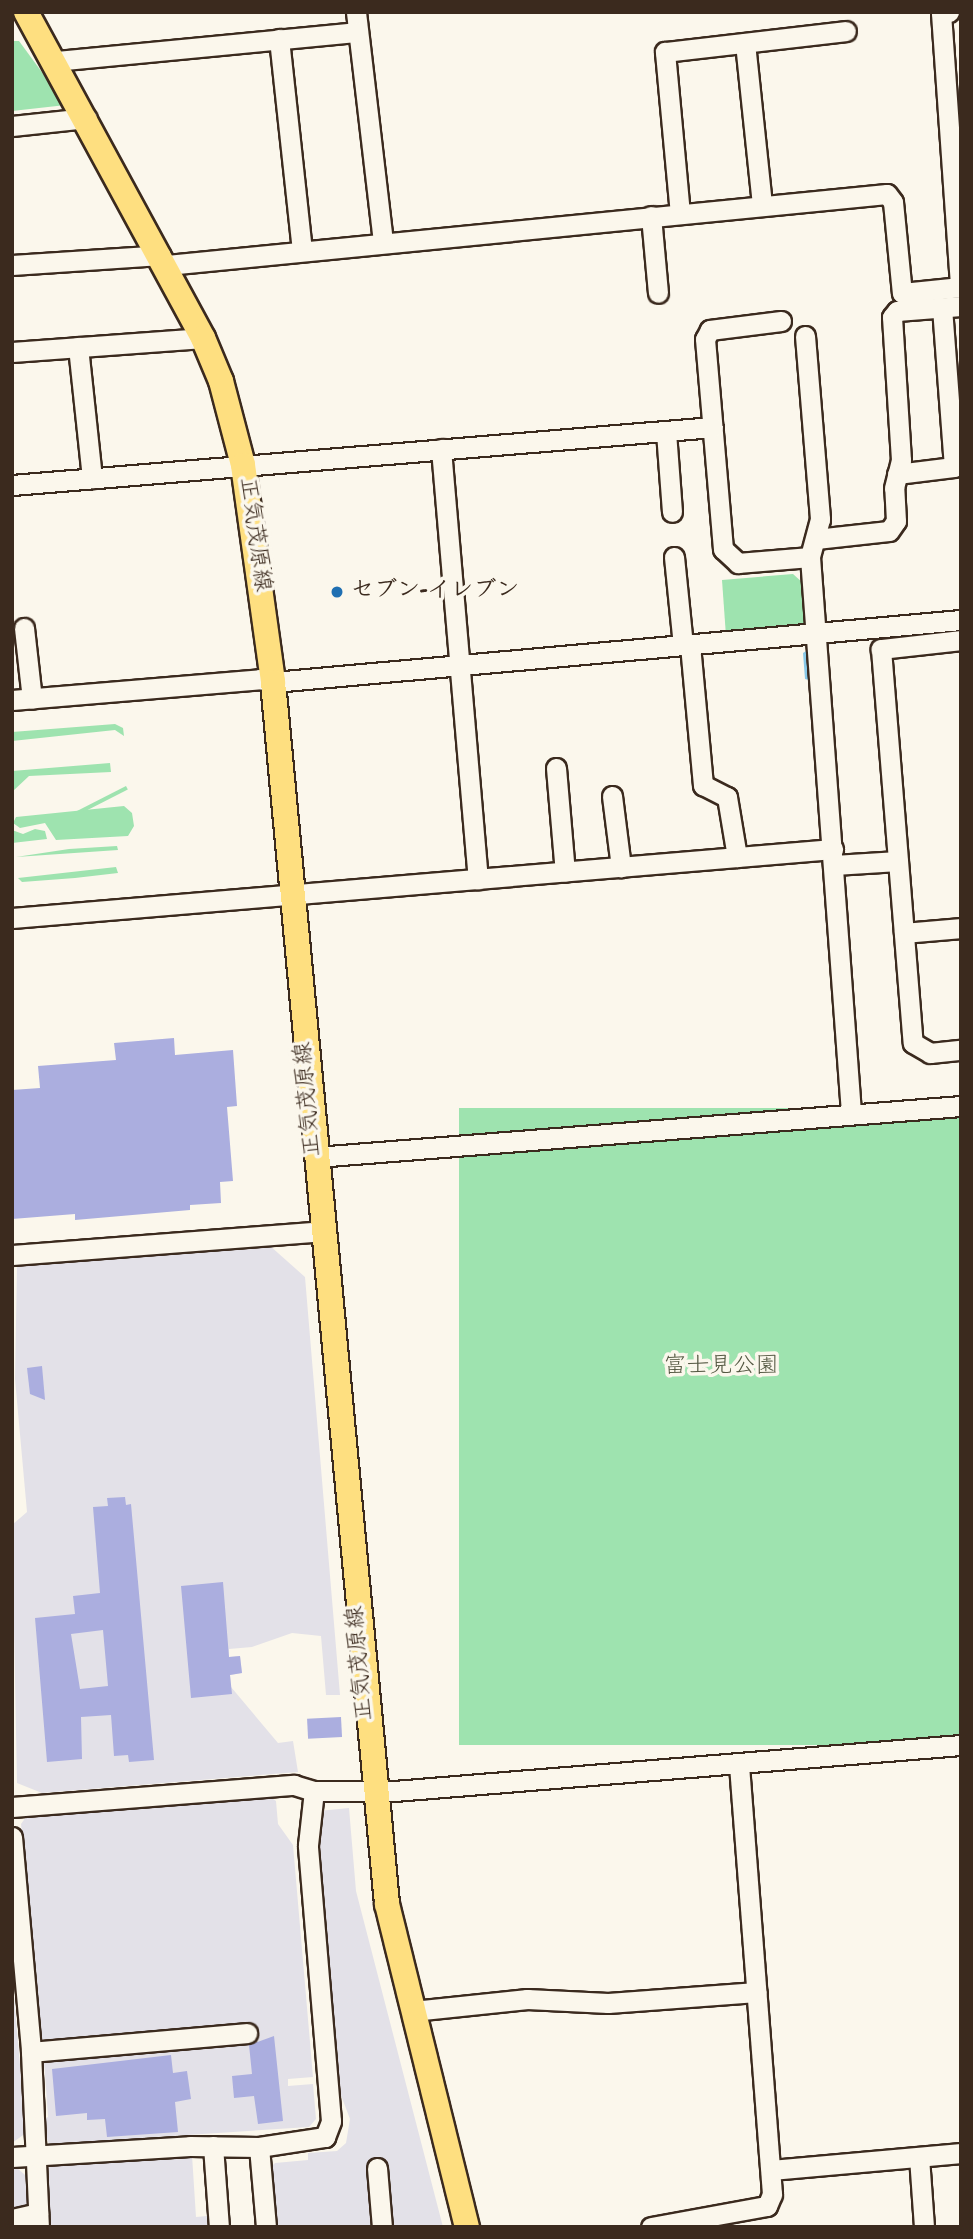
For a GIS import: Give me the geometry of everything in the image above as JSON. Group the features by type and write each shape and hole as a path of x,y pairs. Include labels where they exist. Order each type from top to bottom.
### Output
{"main road":[{"name":"正気茂原線","path":"26,12 87,118 203,338 234,424 243,465 273,682 373,1790 387,1904 467,2227"}],"street":[{"path":"12,265 164,260 302,250 887,194 893,202 902,293 961,287 941,13 949,12"},
{"path":"52,54 279,39 356,21 383,241"},
{"path":"680,214 665,52 846,31"},
{"path":"279,39 302,250"},
{"path":"745,43 762,205"},
{"path":"12,125 87,118"},
{"path":"651,216 658,293"},
{"path":"781,321 710,330 705,339 723,549 729,559 738,563 889,531 896,521 894,488 897,474 901,460 892,317 897,311 951,307 954,467 897,474"},
{"path":"805,336 820,519 813,548 851,1113"},
{"path":"12,352 203,338"},
{"path":"78,347 92,478"},
{"path":"12,485 713,427"},
{"path":"666,432 672,512"},
{"path":"440,449 478,879"},
{"path":"674,557 703,785 727,797 737,857"},
{"path":"24,628 22,699 260,679 273,682 961,620"},
{"path":"961,640 881,649 913,1043 930,1053 961,1050"},
{"path":"556,768 565,872"},
{"path":"612,796 621,867"},
{"path":"12,918 737,857 834,857 898,861"},
{"path":"904,933 961,928"},
{"path":"316,1157 961,1106"},
{"path":"12,1255 322,1231"},
{"path":"12,1807 294,1785 314,1791 373,1790 961,1745"},
{"path":"651,2227 768,2206 772,2193 739,1763"},
{"path":"12,2157 33,2158 213,2146 259,2147 320,2141 330,2130 308,1845 314,1791"},
{"path":"12,1837 31,2052 33,2158 38,2220 12,2219"},
{"path":"413,2011 527,1999 608,2003 757,1992"},
{"path":"31,2052 247,2034"},
{"path":"213,2146 219,2227"},
{"path":"259,2147 266,2227"},
{"path":"771,2170 961,2153"},
{"path":"919,2157 924,2227"},
{"path":"377,2168 382,2227"}],"shaded area":[{"path":"269,1245 305,1277 340,1695 326,1695 321,1636 292,1633 252,1647 229,1649 229,1657 240,1656 242,1673 230,1675 231,1687 278,1743 293,1741 298,1772 42,1793 17,1783 12,1525 27,1512 15,1379 17,1266"},
{"path":"270,1797 276,1801 278,1824 293,1845 313,2077 288,2079 288,2086 313,2084 316,2119 309,2127 49,2144 41,2121 48,2117 44,2060 248,2042 246,2023 41,2040 21,1824 26,1817"},
{"path":"349,1808 356,1891 443,2227 276,2227 271,2167 275,2163 308,2160 308,2153 337,2151 346,2143 350,2119 339,2090 318,1838 319,1811"},
{"path":"12,1974 26,2133 12,2143"},
{"path":"192,2155 196,2217 207,2216 208,2227 47,2227 43,2172 51,2166"},
{"path":"17,2168 25,2175 28,2204 12,2215 12,2169"}],"green space":[{"path":"12,41 19,41 66,105 12,111"},
{"path":"793,574 803,583 808,629 726,636 722,580"},
{"path":"115,724 123,728 124,736 115,730 12,741 12,732"},
{"path":"110,763 111,772 29,776 12,792 12,771"},
{"path":"126,786 128,790 59,825 57,821"},
{"path":"124,806 132,813 134,826 128,836 56,840 45,823 20,828 13,823 16,817"},
{"path":"35,829 45,831 47,839 12,843 12,830 23,834"},
{"path":"117,846 118,850 16,857 69,849"},
{"path":"116,867 118,873 75,878 22,882 18,878"},
{"name":"富士見公園","path":"459,1108 961,1108 961,1745 459,1745"}],"water":[{"path":"961,628 815,646 806,654 809,680 805,679 803,653 822,641"}],"building":[{"path":"174,1038 175,1055 233,1050 237,1106 227,1107 233,1181 220,1182 221,1203 190,1205 190,1210 75,1220 75,1214 12,1219 12,1090 40,1088 38,1066 116,1060 114,1043"},
{"path":"42,1366 45,1400 30,1394 27,1368"},
{"path":"125,1497 126,1505 131,1504 154,1760 129,1762 128,1755 114,1756 111,1715 81,1717 82,1759 47,1762 35,1618 75,1614 73,1596 100,1593 93,1507 108,1506 107,1498","holes":["103,1630 108,1686 80,1689 71,1634"]},
{"path":"223,1582 229,1657 240,1656 242,1673 230,1675 232,1694 191,1698 181,1586"},
{"path":"341,1717 342,1737 308,1739 307,1719"},
{"path":"274,2036 283,2121 258,2124 254,2096 234,2098 232,2076 252,2074 249,2045"},
{"path":"171,2055 173,2073 187,2071 191,2099 175,2102 178,2132 107,2137 105,2119 87,2120 87,2113 56,2116 52,2069"}],"place":[{"name":"セブン-イレブン","path":"337,592"}]}
